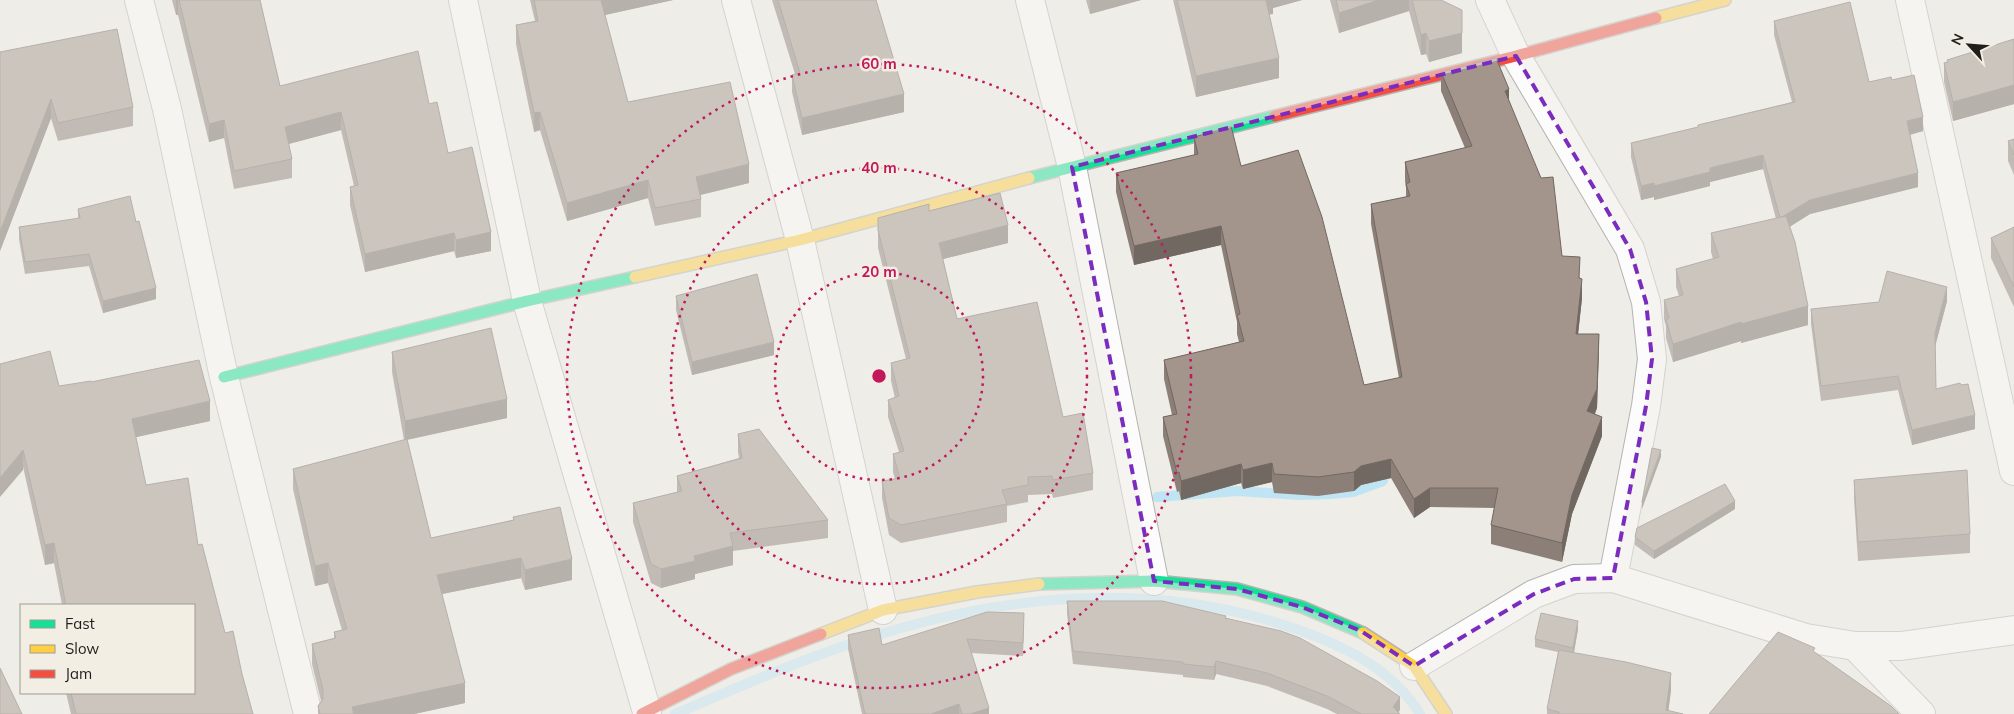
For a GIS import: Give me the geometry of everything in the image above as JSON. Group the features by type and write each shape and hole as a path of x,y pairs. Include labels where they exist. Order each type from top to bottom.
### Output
{"street":[{"path":"139,0 167,109 224,377 308,714"},
{"path":"464,0 527,301 644,713 731,669 883,610 977,592 1048,583 1154,581 1237,589 1302,607 1361,631 1414,666 1446,714"},
{"path":"736,0 800,240 883,610"},
{"path":"1030,0 1072,167 1154,581"},
{"path":"1490,0 1516,56 1630,250 1646,302 1652,359 1646,406 1613,578"},
{"path":"224,377 527,301 800,240 1072,167 1516,56 1725,0"},
{"path":"1910,0 2014,471"},
{"path":"1414,666 1534,594 1574,580 1613,578 1806,638 1855,646 1901,646 2014,630"},
{"path":"1855,646 1921,714"}],"highlighted area":[{"path":"1516,56 1630,249 1646,302 1652,359 1646,406 1613,578 1574,579 1534,594 1414,666 1361,631 1302,607 1237,589 1154,581 1072,167"}],"building":[{"path":"179,0 260,0 280,86 418,51 429,104 437,102 448,153 472,147 491,232 456,240 454,233 365,254 350,187 358,185 341,112 285,127 292,159 234,171 224,120 209,124"},
{"path":"534,0 601,0 628,102 730,82 749,164 696,177 701,199 655,208 648,180 567,203 540,112 534,113 516,25 538,21"},
{"path":"778,0 876,0 904,94 802,118 792,75 800,73"},
{"path":"1177,0 1266,0 1279,58 1196,76"},
{"path":"1336,0 1379,0 1339,13"},
{"path":"1412,0 1441,0 1462,10 1462,33 1429,41 1426,33 1421,35"},
{"path":"1850,2 1869,82 1891,77 1892,80 1914,75 1923,117 1907,121 1918,173 1810,200 1780,218 1763,155 1710,168 1710,172 1654,186 1654,183 1641,186 1631,143 1795,102 1774,21"},
{"path":"117,29 133,107 58,123 51,99 0,232 0,52"},
{"path":"2014,39 2014,85 1953,102 1944,63 1948,62 1947,60"},
{"path":"1496,58 1509,89 1505,91 1541,178 1553,177 1562,256 1580,257 1579,278 1582,279 1576,334 1599,334 1597,389 1587,411 1602,417 1572,495 1562,543 1491,525 1498,488 1430,488 1414,499 1391,459 1361,466 1354,472 1318,477 1274,474 1272,463 1243,470 1241,464 1181,481 1179,472 1177,473 1163,417 1177,414 1164,360 1244,341 1237,315 1240,314 1221,226 1134,246 1116,173 1198,154 1194,137 1231,126 1241,166 1298,150 1322,217 1364,385 1402,377 1371,204 1410,196 1406,184 1410,182 1405,162 1472,146 1441,72"},
{"path":"2014,139 2014,155 2008,141"},
{"path":"1000,193 1008,225 939,243 957,319 1037,302 1063,417 1083,413 1093,473 1053,480 1052,476 1028,477 1028,485 1002,490 1007,504 901,525 889,518 882,481 900,478 893,454 904,451 888,400 899,396 891,363 910,358 878,230 878,218 929,204 929,211"},
{"path":"130,196 136,222 139,221 156,288 103,301 89,254 25,262 19,227 80,218 78,209"},
{"path":"1786,216 1795,242 1808,306 1741,324 1741,322 1673,344 1666,320 1669,318 1664,300 1683,295 1676,269 1719,257 1711,233"},
{"path":"2014,227 2014,287 1991,238"},
{"path":"1887,271 1947,287 1935,333 1936,389 1960,383 1961,385 1968,384 1975,415 1912,430 1898,376 1821,386 1811,309 1879,302"},
{"path":"757,274 774,342 692,362 676,296"},
{"path":"491,328 507,399 405,421 392,352"},
{"path":"50,351 59,386 91,382 199,360 210,401 132,419 146,485 188,478 198,545 202,544 225,633 233,631 253,714 76,714 71,694 195,694 195,604 66,604 54,543 45,545 23,450 0,478 0,364"},
{"path":"759,429 828,520 730,533 733,546 694,556 695,561 661,569 651,564 633,503 682,491 677,476 742,458 738,434"},
{"path":"407,439 431,538 514,520 513,517 560,507 572,559 525,570 521,558 437,575 465,683 352,707 354,714 320,714 318,706 323,699 323,690 312,644 336,638 334,632 347,629 328,563 315,566 293,469"},
{"path":"1652,448 1661,450 1642,502"},
{"path":"1967,470 1970,534 1858,542 1854,480"},
{"path":"1725,484 1735,501 1654,551 1635,537 1637,528"},
{"path":"1067,601 1162,601 1281,631 1300,638 1377,681 1400,697 1393,707 1400,714 1361,714 1327,696 1267,673 1216,661 1214,667 1073,651"},
{"path":"987,612 1024,613 1023,643 967,639 989,708 970,714 962,714 959,704 931,714 865,714 848,635 879,628 882,645"},
{"path":"1541,613 1578,621 1573,648 1535,639"},
{"path":"1778,632 1815,648 1813,651 1891,706 1899,714 1709,714"},
{"path":"1559,650 1626,662 1671,673 1666,710 1683,714 1558,714 1559,712 1547,709"},
{"path":"0,668 22,714 0,714"}],"waterway":[{"path":"1157,497 1238,491 1300,495 1330,494 1353,492 1383,481"},
{"path":"675,714 808,659 907,627 961,614 1016,604 1071,599 1126,598 1181,602 1236,612 1290,627 1327,641 1363,659 1379,670 1408,697 1420,714"}],"traffic: fast":[{"path":"1029,178 1275,116"},
{"path":"224,377 527,301 635,277"},
{"path":"1039,584 1154,581 1237,589 1302,607 1363,633"}],"traffic: slow":[{"path":"1656,18 1725,0"},
{"path":"635,277 800,240 1029,178"},
{"path":"821,634 883,610 977,592 1039,584"},
{"path":"1363,633 1414,666 1446,714"}],"traffic: jam":[{"path":"1275,116 1516,56 1656,18"},
{"path":"642,714 731,669 821,634"}]}
